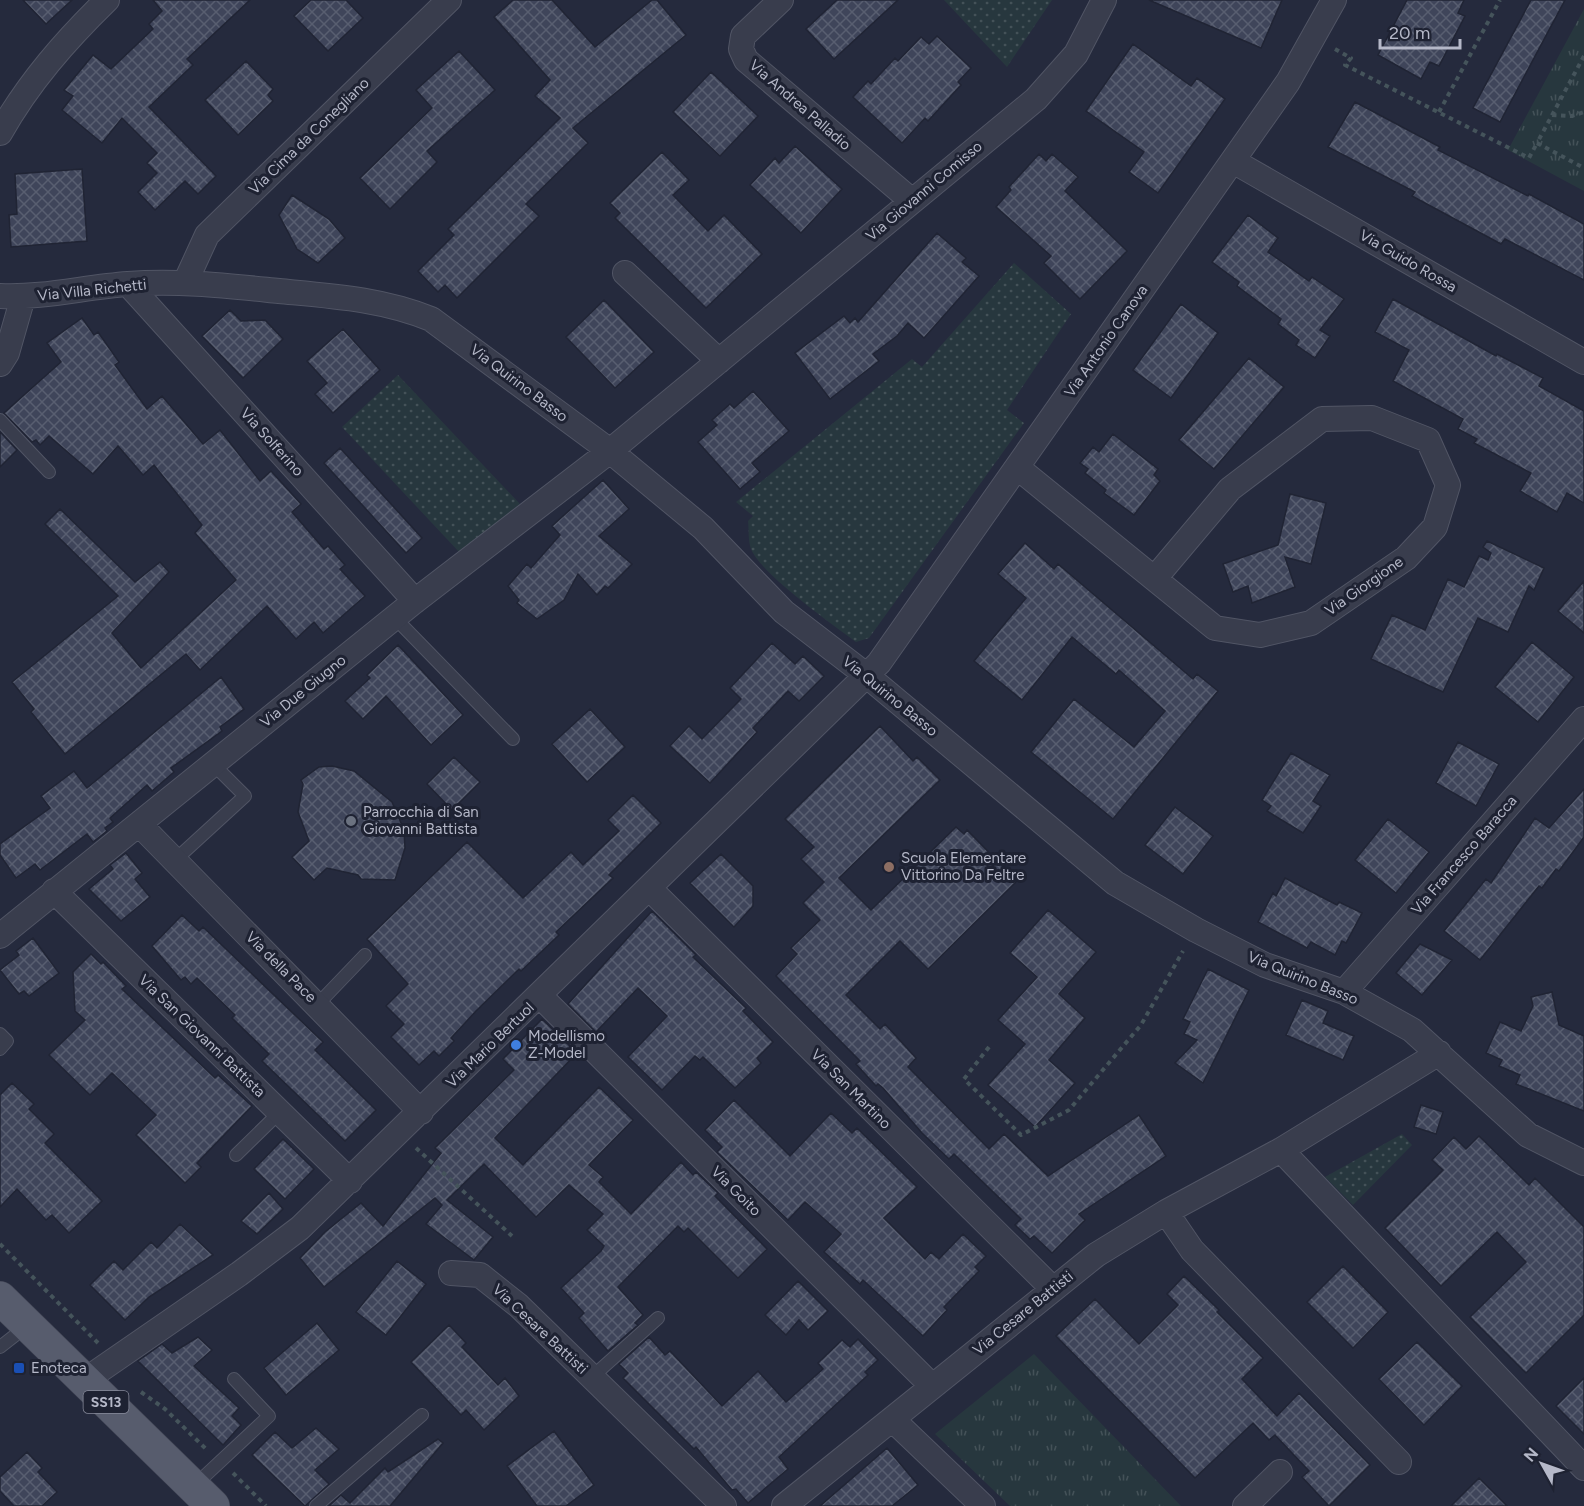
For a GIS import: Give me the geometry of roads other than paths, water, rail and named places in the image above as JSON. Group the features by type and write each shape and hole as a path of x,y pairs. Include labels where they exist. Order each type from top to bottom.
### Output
{"main road":[{"name":"SS13","path":"0,1298 203,1496"}],"street":[{"path":"0,133 20,98 46,65 107,0"},
{"name":"Via Cima da Conegliano","path":"185,283 207,235 449,0"},
{"name":"Via Andrea Palladio","path":"781,0 742,36 741,49 746,60 912,201"},
{"name":"Via Giovanni Comisso","path":"610,451 1036,99 1076,54 1104,0"},
{"name":"Via Antonio Canova","path":"866,675 879,663 1018,468 1288,82 1334,0"},
{"name":"Via Guido Rossa","path":"1233,161 1584,362"},
{"path":"625,273 719,361"},
{"name":"Via Villa Richetti","path":"12,297 128,284 185,283"},
{"name":"Via Quirino Basso","path":"185,283 371,300 404,308 431,319 610,451 703,528 784,612 866,675 1115,883 1196,930 1265,965 1344,992 1412,1029 1528,1135 1584,1163"},
{"name":"Via Solferino","path":"128,284 416,600"},
{"path":"0,364 7,353 12,297"},
{"name":"Via Giorgione","path":"1018,468 1215,628 1260,635 1311,623 1406,558 1435,527 1448,485 1428,440 1371,418 1322,419 1230,489 1155,578"},
{"name":"Via Due Giugno","path":"0,936 394,617 610,451"},
{"name":"Via Mario Bertuol","path":"84,1381 239,1274 300,1228 422,1112 866,675"},
{"name":"Via Francesco Baracca","path":"1344,992 1584,719"},
{"name":"Via della Pace","path":"138,824 422,1112"},
{"name":"Via San Martino","path":"650,888 1053,1289"},
{"name":"Via San Giovanni Battista","path":"54,891 350,1181"},
{"name":"Via Goito","path":"540,996 932,1386"},
{"name":"Via Cesare Battisti","path":"784,1506 1096,1254 1166,1212 1281,1150 1439,1053"},
{"path":"1281,1150 1584,1468"},
{"path":"1166,1212 1192,1250 1399,1462"},
{"name":"Via Cesare Battisti","path":"451,1273 480,1275 519,1306 724,1506"},
{"path":"892,1419 983,1506"},
{"path":"1245,1506 1280,1472"}],"lane":[{"path":"0,420 49,472"},
{"path":"394,617 513,739"},
{"path":"174,861 245,796 213,764"},
{"path":"318,1004 365,955"},
{"path":"0,1034 7,1041 0,1048"},
{"path":"236,1155 280,1112"},
{"path":"592,1377 658,1317"},
{"path":"0,1347 28,1325"},
{"path":"203,1496 220,1461 269,1416 234,1379"},
{"path":"316,1506 422,1416"}],"place":[{"name":"Parrocchia di San Giovanni Battista","path":"351,821"},
{"name":"Scuola Elementare Vittorino Da Feltre","path":"889,867"},
{"name":"Modellismo Z-Model","path":"516,1045"},
{"name":"Enoteca","path":"19,1368"}]}
